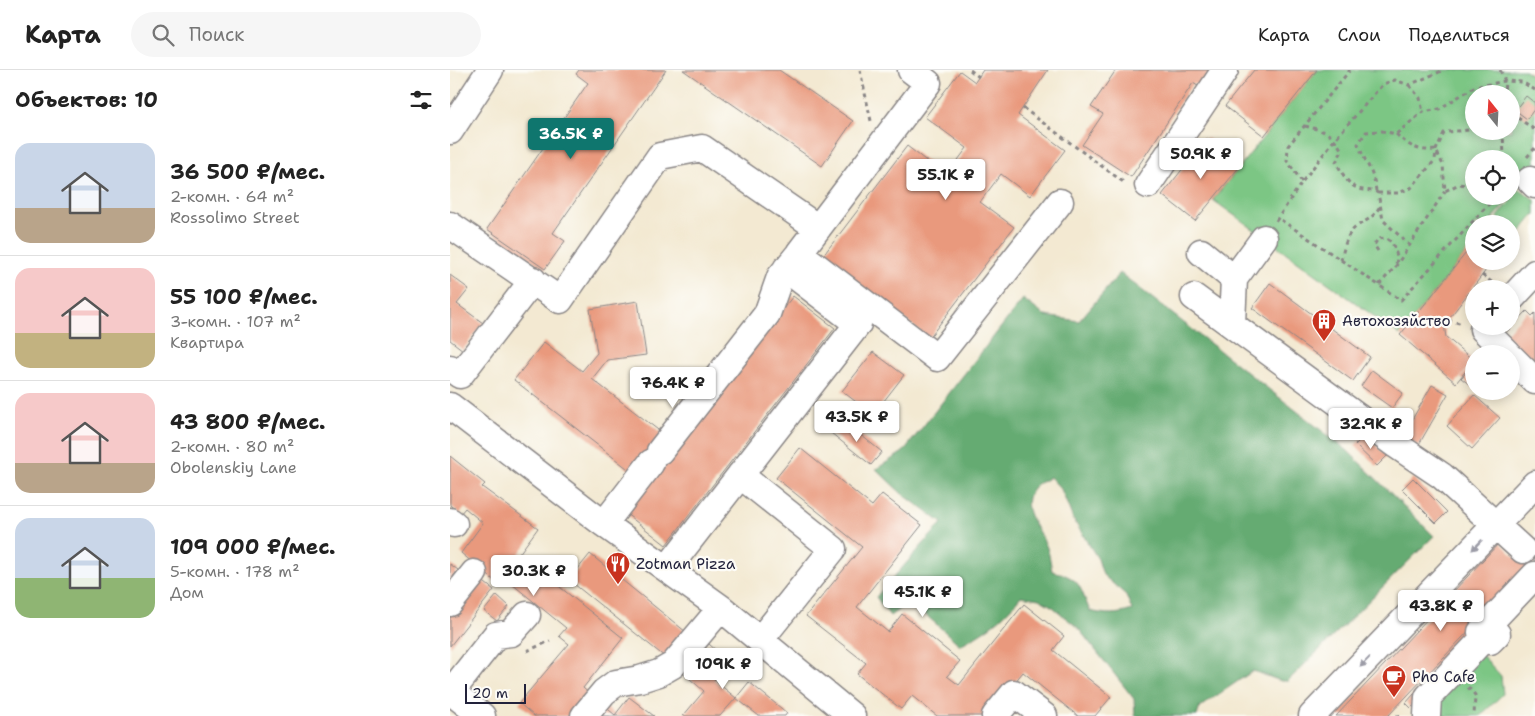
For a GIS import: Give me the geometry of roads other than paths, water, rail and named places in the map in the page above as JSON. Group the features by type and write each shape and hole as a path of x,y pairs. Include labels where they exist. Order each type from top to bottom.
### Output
{"street":[{"path":"450,131 490,70"},
{"path":"604,524 767,314 780,277 928,83 911,70"},
{"path":"1148,185 1225,70"},
{"path":"450,225 560,300 660,156 702,148 818,228"},
{"path":"792,261 938,358 1060,202"},
{"path":"1232,323 1234,279 1271,228"},
{"path":"1201,252 1234,279"},
{"path":"667,570 858,324 792,261"},
{"path":"1520,289 1535,273"},
{"path":"450,368 460,375 533,280"},
{"path":"1194,297 1396,445 1442,476 1523,550"},
{"path":"1489,335 1499,345"},
{"path":"1520,366 1535,381"},
{"path":"450,406 604,524 721,608 852,716"},
{"path":"740,475 833,549 760,640"},
{"path":"1312,716 1535,484"},
{"path":"450,603 474,573"},
{"path":"1427,716 1428,697 1491,635 1480,632 1535,574"},
{"path":"584,716 604,692 616,683 640,679 658,673 673,665 721,608"},
{"path":"482,716 451,691 496,635 511,633 527,615"},
{"path":"995,716 1014,693 1044,716"}],"place":[{"name":"Автохозяйство","path":"1324,342"},
{"name":"Zotman Pizza","path":"618,585"},
{"name":"Pho Cafe","path":"1394,698"}]}
